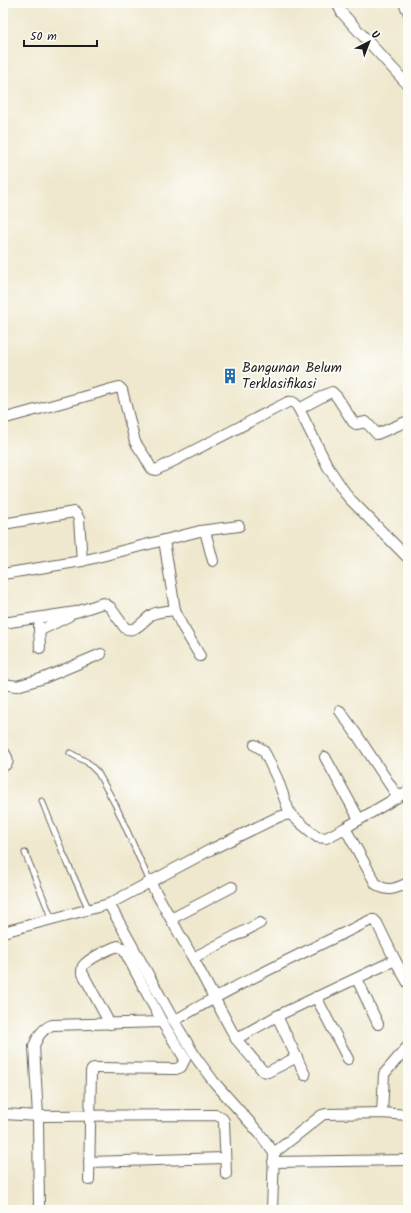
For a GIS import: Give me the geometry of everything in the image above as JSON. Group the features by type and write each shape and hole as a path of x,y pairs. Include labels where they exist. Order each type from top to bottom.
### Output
{"street":[{"path":"337,3 342,13 408,86"},
{"path":"6,418 119,387 122,390 135,442 152,469 156,470 288,402 293,402 299,409 328,467 348,497 408,558"},
{"path":"299,409 332,392 337,396 353,422 356,424 366,422 377,434 408,421"},
{"path":"3,524 74,512 78,519 82,561"},
{"path":"3,574 82,561 164,540 205,531 239,526"},
{"path":"205,531 213,561"},
{"path":"164,540 175,610 181,624 200,656"},
{"path":"39,631 76,612 103,603 110,607 128,630 134,629 154,613 175,610"},
{"path":"3,623 76,612"},
{"path":"38,618 40,648"},
{"path":"3,684 17,686 44,678 101,654"},
{"path":"340,711 398,797"},
{"path":"255,744 263,750 266,755 277,778 290,814 319,838 326,838 345,828 408,791"},
{"path":"3,751 7,757 7,762 6,765 3,766"},
{"path":"325,757 359,819"},
{"path":"3,932 109,904 210,850 278,817 290,814"},
{"path":"345,828 376,884 386,889 395,888 408,883"},
{"path":"150,882 193,958 236,1039 263,1071 268,1072 297,1057"},
{"path":"171,919 232,887"},
{"path":"109,904 174,1021 197,1059 214,1082 260,1134 274,1158 272,1210"},
{"path":"174,1021 214,997 371,920 374,920 377,923 408,983"},
{"path":"193,958 260,923"},
{"path":"89,1180 90,1074 92,1069 176,1069 181,1068 186,1059 162,1022 124,950 118,946 87,962 82,968 82,972 110,1024"},
{"path":"236,1039 277,1016 395,960"},
{"path":"357,979 378,1024"},
{"path":"316,997 348,1059"},
{"path":"277,1016 305,1075"},
{"path":"39,1210 38,1116 34,1046 37,1038 46,1027 52,1025 162,1022"},
{"path":"382,1113 384,1074 408,1046"},
{"path":"274,1158 322,1115 382,1113 404,1115 408,1105"},
{"path":"3,1114 38,1116 216,1115 221,1117 224,1121 224,1158 226,1174"},
{"path":"89,1162 224,1158"},
{"path":"274,1158 408,1160"}],"lane":[{"path":"401,3 408,17"},
{"path":"70,752 87,762 98,773 116,806 150,882"},
{"path":"42,801 63,853 89,910"},
{"path":"25,853 52,919"}],"place":[{"name":"Bangunan Belum Terklasifikasi","path":"230,376"}]}
